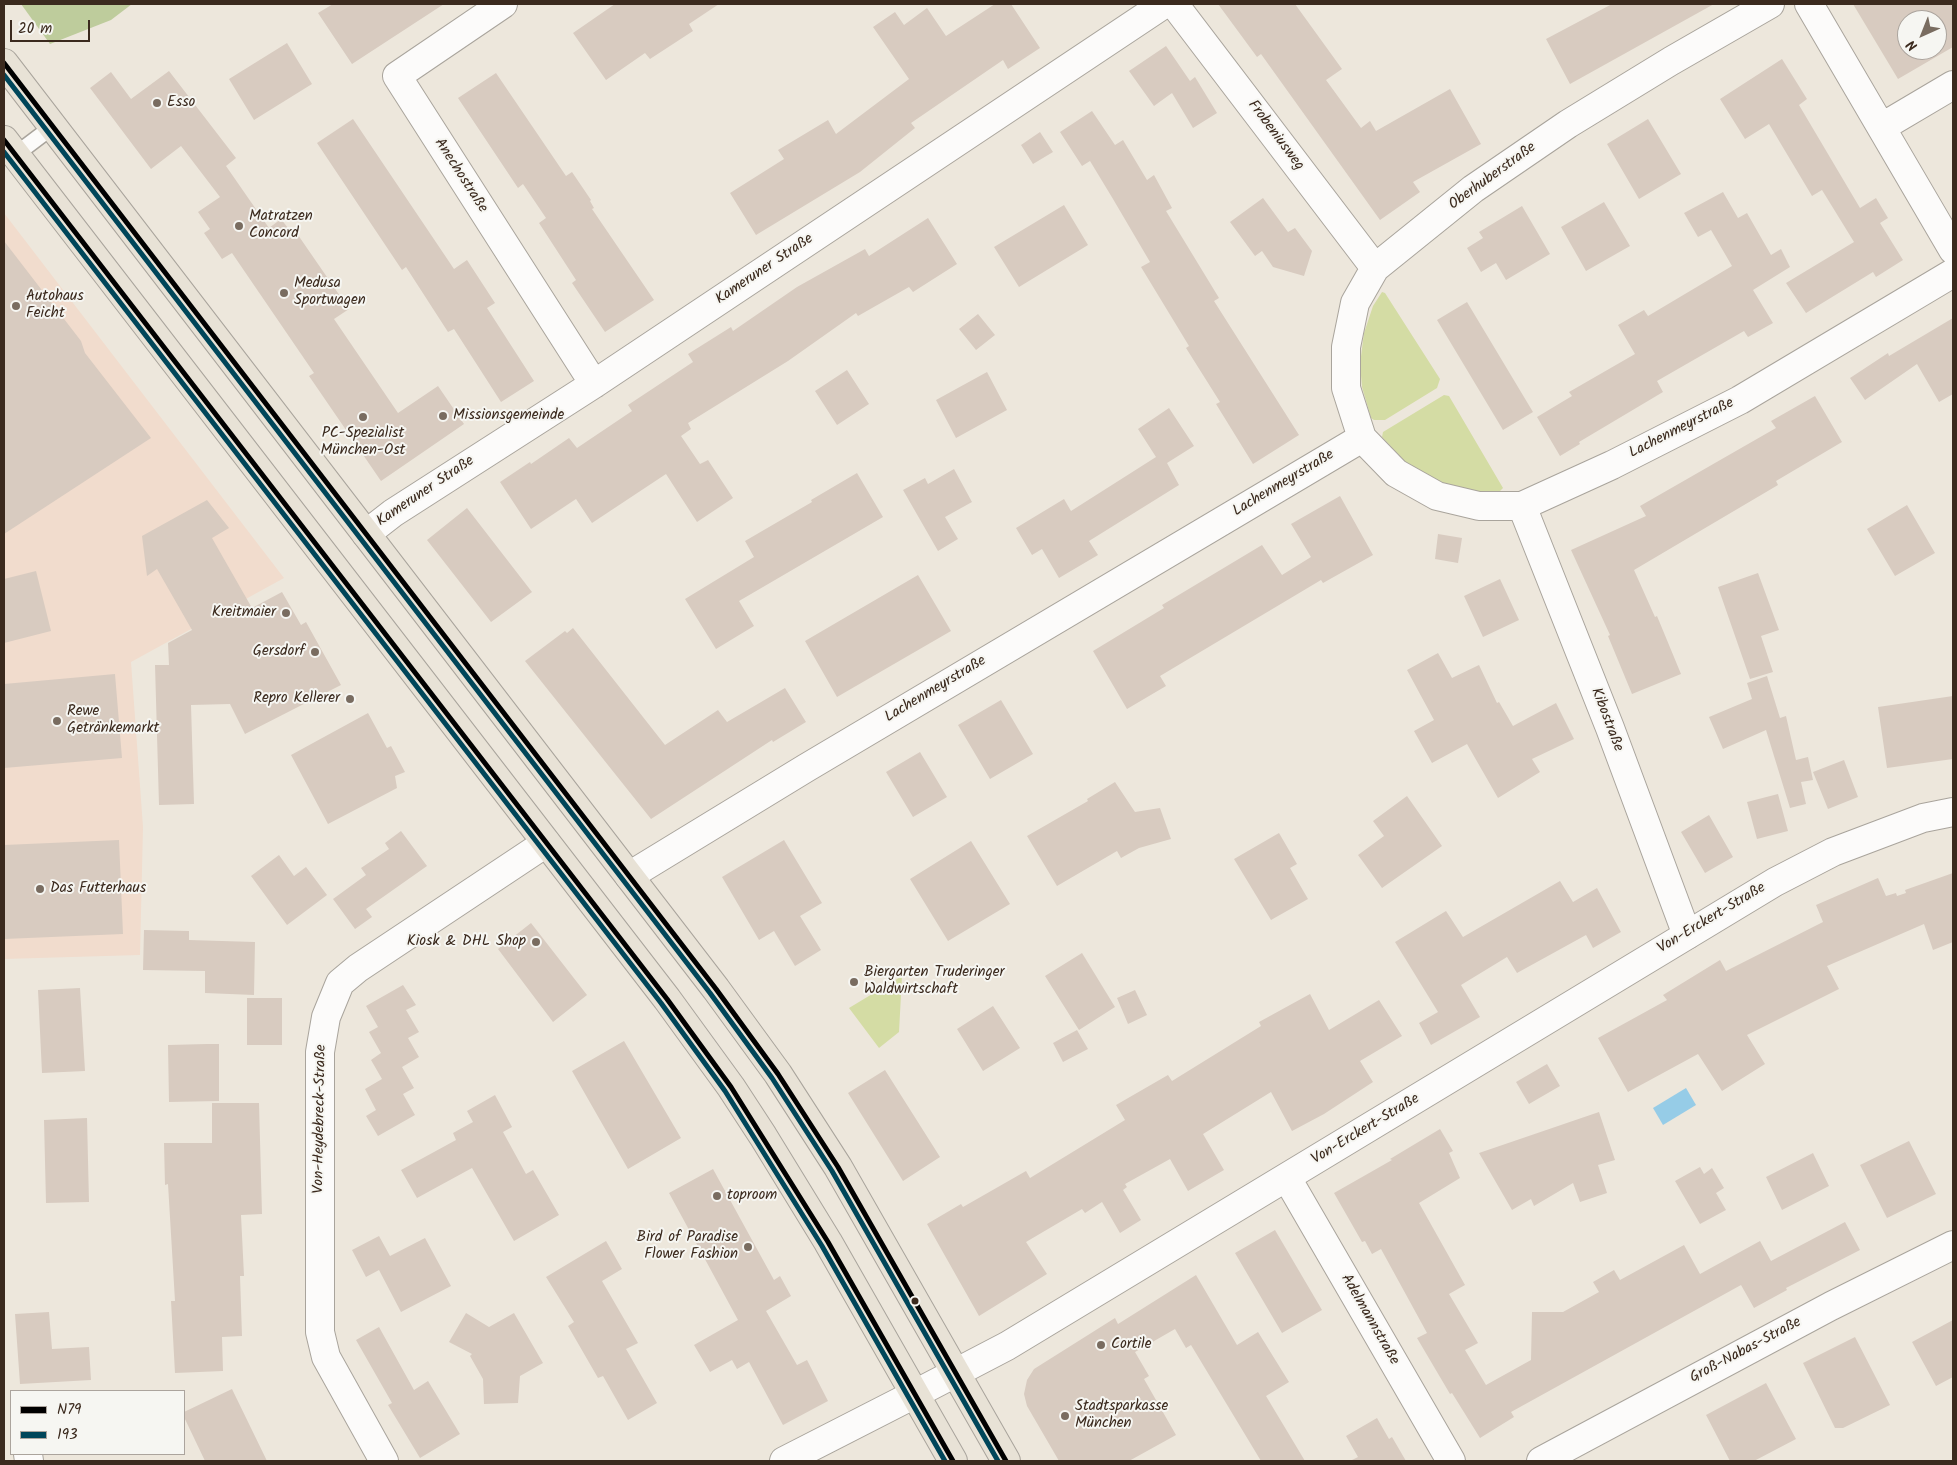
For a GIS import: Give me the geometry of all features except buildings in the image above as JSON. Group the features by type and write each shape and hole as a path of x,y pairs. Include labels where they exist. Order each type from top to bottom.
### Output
{"main road":[{"path":"4,63 716,989 778,1074 838,1167 1006,1461"},
{"path":"10,147 667,999 731,1087 794,1185 953,1461"}],"street":[{"name":"Anechostraße","path":"503,4 397,76 594,384"},
{"name":"Kameruner Straße","path":"366,534 408,502 594,384 1164,4"},
{"name":"Frobeniusweg","path":"1174,4 1375,268"},
{"name":"Oberhuberstraße","path":"1362,438 1346,388 1346,347 1355,304 1375,268 1473,189 1568,124 1671,61 1770,4"},
{"path":"1809,4 1953,250"},
{"path":"1882,127 1953,85"},
{"name":"Lachenmeyrstraße","path":"629,876 806,768 1362,438 1396,473 1437,496 1478,506 1522,506 1612,465 1740,400 1953,273"},
{"name":"Kibostraße","path":"1522,506 1610,728 1687,935"},
{"name":"Von-Erckert-Straße","path":"784,1461 1016,1341 1775,882 1833,852 1923,818 1953,812"},
{"name":"Von-Heydebreck-Straße","path":"384,1461 326,1356 320,1332 320,1052 326,1017 340,983 358,968 546,843"},
{"name":"Adelmannstraße","path":"1287,1178 1451,1461"},
{"name":"Groß-Nabas-Straße","path":"1541,1461 1831,1306 1953,1245"}],"lane":[{"path":"10,147 52,127"}],"shaded area":[{"path":"4,213 284,578 131,662 143,827 140,955 4,959"}],"green space":[{"path":"21,4 132,4 111,20 50,44"},
{"path":"1382,292 1385,293 1440,379 1437,388 1385,420 1374,420 1371,418 1362,387 1360,364 1364,333 1373,306"},
{"path":"1444,395 1449,396 1503,488 1499,492 1481,492 1451,487 1422,474 1411,468 1382,437 1383,432"},
{"path":"902,976 899,1032 879,1048 849,1008"}],"water":[{"path":"1686,1088 1696,1105 1663,1125 1653,1108"}],"transit line":[{"name":"N79","path":"4,63 716,989 778,1074 838,1167 1006,1461"},
{"name":"193","path":"4,75 710,993 772,1078 832,1171 998,1461"},
{"name":"N79","path":"4,140 667,999 731,1087 828,1242 953,1461"},
{"name":"193","path":"4,152 661,1003 725,1091 822,1246 945,1461"}],"place":[{"name":"Esso","path":"157,103"},
{"name":"Matratzen Concord","path":"239,226"},
{"name":"Medusa Sportwagen","path":"284,293"},
{"name":"Autohaus Feicht","path":"16,306"},
{"name":"Missionsgemeinde","path":"443,416"},
{"name":"PC-Spezialist München-Ost","path":"363,417"},
{"name":"Kreitmaier","path":"286,613"},
{"name":"Gersdorf","path":"315,652"},
{"name":"Repro Kellerer","path":"350,699"},
{"name":"Rewe Getränkemarkt","path":"57,721"},
{"name":"Das Futterhaus","path":"40,889"},
{"name":"Kiosk & DHL Shop","path":"536,942"},
{"name":"Biergarten Truderinger Waldwirtschaft","path":"854,982"},
{"name":"toproom","path":"717,1196"},
{"name":"Bird of Paradise Flower Fashion","path":"748,1247"},
{"name":"Cortile","path":"1101,1345"},
{"name":"Stadtsparkasse München","path":"1065,1416"}]}
